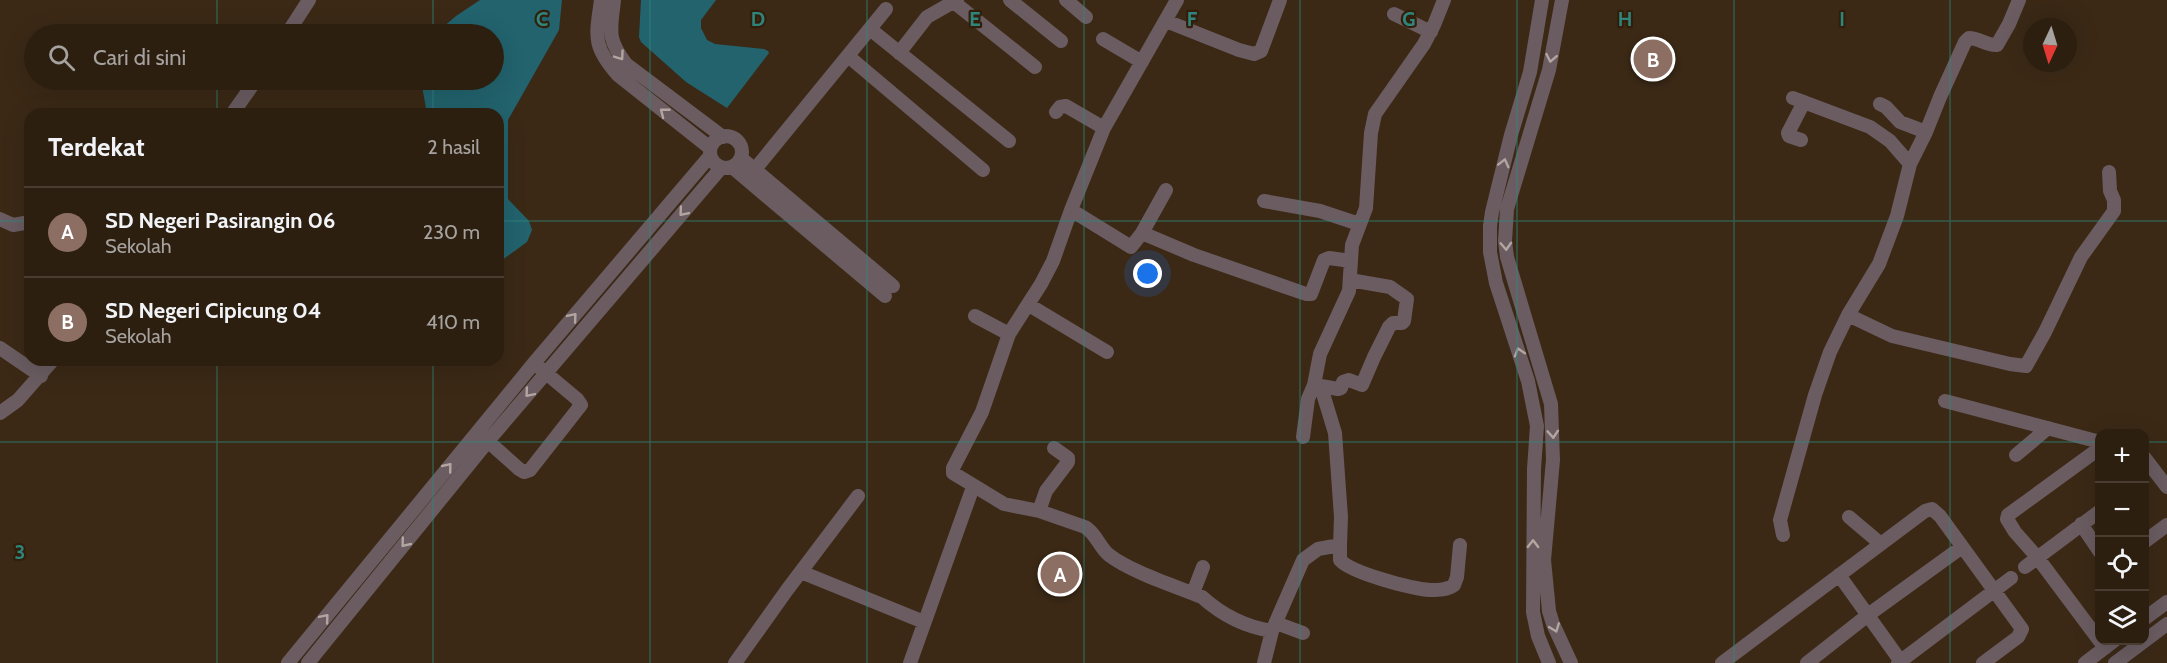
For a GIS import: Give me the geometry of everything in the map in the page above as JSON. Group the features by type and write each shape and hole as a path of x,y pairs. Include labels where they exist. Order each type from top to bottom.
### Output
{"street":[{"path":"293,24 309,0"},
{"path":"601,0 597,34 599,49 606,62 618,75 710,152 714,163 731,164 751,174 889,291"},
{"path":"615,0 611,38 626,64 723,137"},
{"path":"1010,0 1061,41"},
{"path":"1066,0 1086,17"},
{"path":"1177,0 1104,128 1053,261 1029,305 1009,334 982,412 952,470 959,478 1004,504 1039,511 1088,529 1109,555 1202,597 1211,606 1232,618 1256,628 1274,627 1303,633"},
{"path":"1166,21 1254,54 1261,51 1280,0"},
{"path":"1444,0 1431,32 1375,114 1371,133 1366,208 1352,245 1348,294 1320,354 1317,386 1335,433 1341,517 1340,560 1348,567 1395,582 1429,590 1446,589 1454,585 1457,577 1460,546"},
{"path":"1542,0 1530,72 1511,135 1492,212 1490,252 1496,283 1528,381 1537,426 1532,603 1538,636 1549,663"},
{"path":"1562,0 1549,70 1507,209 1505,241 1507,257 1551,404 1553,460 1544,560 1552,624 1570,663"},
{"path":"1783,535 1780,520 1815,395 1830,352 1848,315 1879,264 1897,216 1910,164 1967,39 1973,38 1993,46 1997,45 2019,0"},
{"path":"900,53 927,17 956,1 1035,67"},
{"path":"751,174 886,9"},
{"path":"1394,14 1431,32"},
{"path":"870,29 1009,141"},
{"path":"1103,39 1142,62"},
{"path":"848,56 983,170"},
{"path":"236,108 249,90"},
{"path":"1801,140 1789,136 1788,133 1799,100 1856,121 1878,132 1895,146 1910,164"},
{"path":"1880,104 1900,122 1926,132"},
{"path":"1056,112 1060,107 1066,106 1104,128"},
{"path":"288,663 710,152 715,140 731,137 738,142 742,149 731,164 488,441 308,663"},
{"path":"1848,315 1892,336 2026,366 2081,257 2114,211 2109,172"},
{"path":"1071,210 1129,246 1135,244 1166,190"},
{"path":"1264,201 1320,210 1359,224"},
{"path":"0,219 13,225 24,223"},
{"path":"1142,233 1194,255 1309,295 1316,284 1324,260 1329,258 1351,261"},
{"path":"1317,386 1338,389 1346,381 1362,385 1391,325 1404,321 1407,299 1390,287 1350,280"},
{"path":"1029,305 1107,352"},
{"path":"975,316 1009,334"},
{"path":"0,348 24,364"},
{"path":"477,432 519,469 524,472 530,470 581,405 577,399 534,363"},
{"path":"26,366 41,376"},
{"path":"0,413 18,400 48,366"},
{"path":"1303,437 1308,399 1317,386"},
{"path":"1945,401 2095,441"},
{"path":"2016,455 2048,428"},
{"path":"1039,511 1046,491 1068,462 1068,458 1054,448"},
{"path":"2095,452 2008,515 2007,521 2095,626"},
{"path":"2150,474 2167,487"},
{"path":"910,663 973,487"},
{"path":"735,663 858,496"},
{"path":"1722,663 1881,544 1932,509 1937,512 2022,629 2018,637 1983,663"},
{"path":"2025,567 2095,514"},
{"path":"1849,517 1881,544"},
{"path":"2081,524 2095,545"},
{"path":"2149,539 2167,525"},
{"path":"1264,663 1274,627 1305,557 1318,549 1340,545"},
{"path":"1807,663 1868,615 1962,547"},
{"path":"1193,593 1203,567"},
{"path":"801,572 924,622"},
{"path":"1839,575 1901,662 2011,578"},
{"path":"2149,616 2167,602"},
{"path":"2115,663 2167,624"},
{"path":"2085,663 2109,645"}],"water":[{"path":"480,0 562,0 559,30 508,120 508,199 529,221 532,230 527,242 504,259 504,108 426,108 423,90 504,90 504,24 447,24"},
{"path":"641,0 716,0 701,20 701,28 707,40 715,44 764,49 769,53 727,108 686,82 641,42 639,37"}],"place":[{"name":"SD Negeri Cipicung 04","path":"1653,59"},
{"name":"SD Negeri Pasirangin 06","path":"1060,574"}]}
